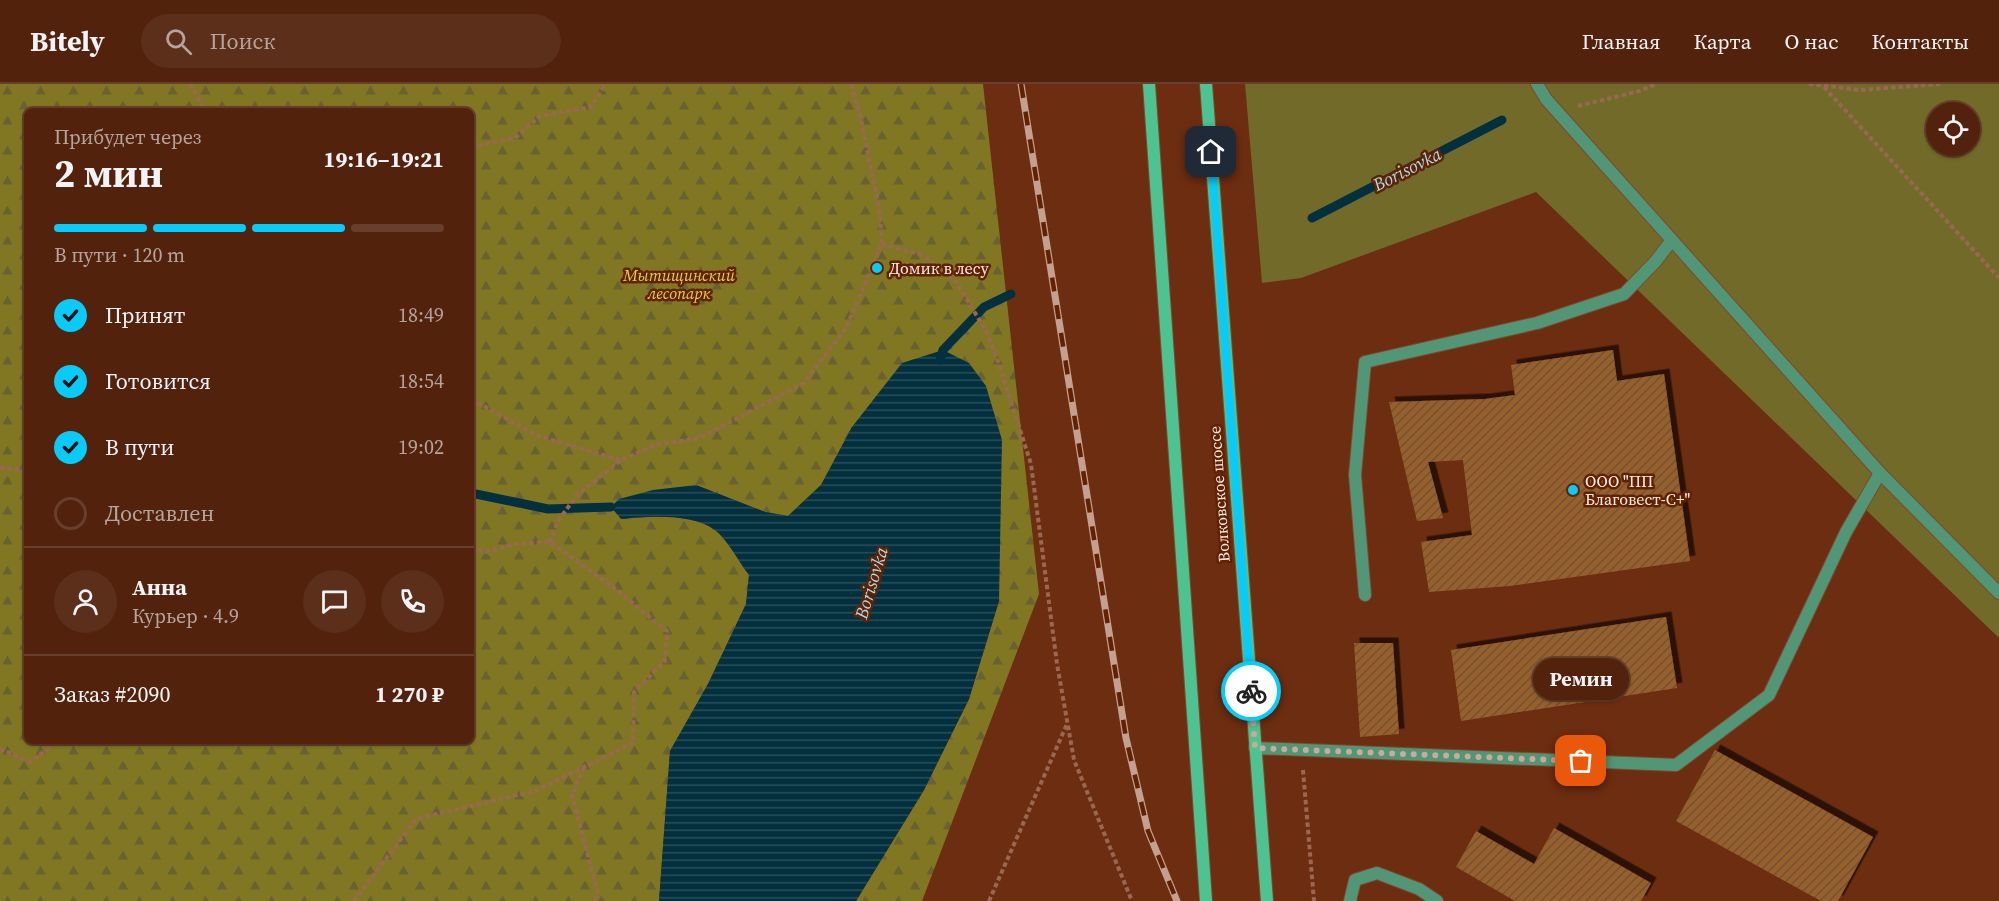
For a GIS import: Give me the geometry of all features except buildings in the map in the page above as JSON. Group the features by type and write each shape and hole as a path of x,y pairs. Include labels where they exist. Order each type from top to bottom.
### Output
{"main road":[{"path":"1149,84 1206,901"},
{"name":"Волковское шоссе","path":"1206,84 1267,901"}],"lane":[{"path":"1537,84 1557,111 1881,473 1999,593"},
{"path":"1365,595 1355,475 1365,362 1537,323 1623,294 1655,262 1672,240"},
{"path":"1255,748 1676,765 1769,695 1846,532 1881,473"},
{"path":"1350,901 1355,880 1377,873 1419,889 1437,901"}],"path":[{"path":"190,84 204,108"},
{"path":"474,146 515,138 540,116 591,107 605,84"},
{"path":"550,542 558,521 577,495 621,460 655,444 700,438 804,383 846,328 882,244 878,201 861,119 851,84"},
{"path":"1557,111 1640,91 1656,84"},
{"path":"1809,84 1861,90 1940,84"},
{"path":"1824,87 1999,278"},
{"path":"882,244 923,255 955,280 986,331 1031,464 1074,760 1132,901"},
{"path":"474,401 538,436 621,460"},
{"path":"0,468 24,470"},
{"path":"354,901 416,819 535,791 633,743 634,692 664,661 666,631 614,588 550,542 515,544 486,552 474,549"},
{"path":"989,901 1067,723"},
{"path":"0,749 31,762 53,744"},
{"path":"1301,750 1314,901"},
{"path":"585,767 572,795 598,894 594,901"}],"shaded area":[{"path":"1245,84 1999,84 1999,638 1536,192 1301,278 1262,283"}],"green space":[{"name":"Мытищинский лесопарк","path":"0,84 983,84 1039,594 922,901 856,901 924,790 969,699 999,601 852,427 821,485 788,516 765,512 696,485 621,519 670,517 706,525 724,539 749,575 746,604 708,684 670,751 659,901 0,901"}],"water":[{"path":"943,350 969,363 986,386 1002,440 999,601 969,699 924,790 856,901 659,901 670,751 708,684 746,604 749,575 724,539 706,525 670,517 621,519 611,507 619,499 653,490 696,485 765,512 788,516 821,485 852,427 902,363"}],"waterway":[{"name":"Borisovka","path":"1312,218 1502,120"},
{"name":"Borisovka","path":"940,360 943,350 984,307 1011,294"},
{"path":"474,494 548,509 611,507"}],"railway":[{"path":"1021,84 1126,738 1148,831 1177,901"}],"way so far":[{"path":"1251,691 1255,748 1581,761"}],"place":[{"name":"Домик в лесу","path":"877,268"},
{"name":"ООО \"ПП Благовест-С+\"","path":"1573,490"},
{"name":"Ремин","path":"1581,761"}],"route":[{"path":"1211,152 1251,691"}]}
